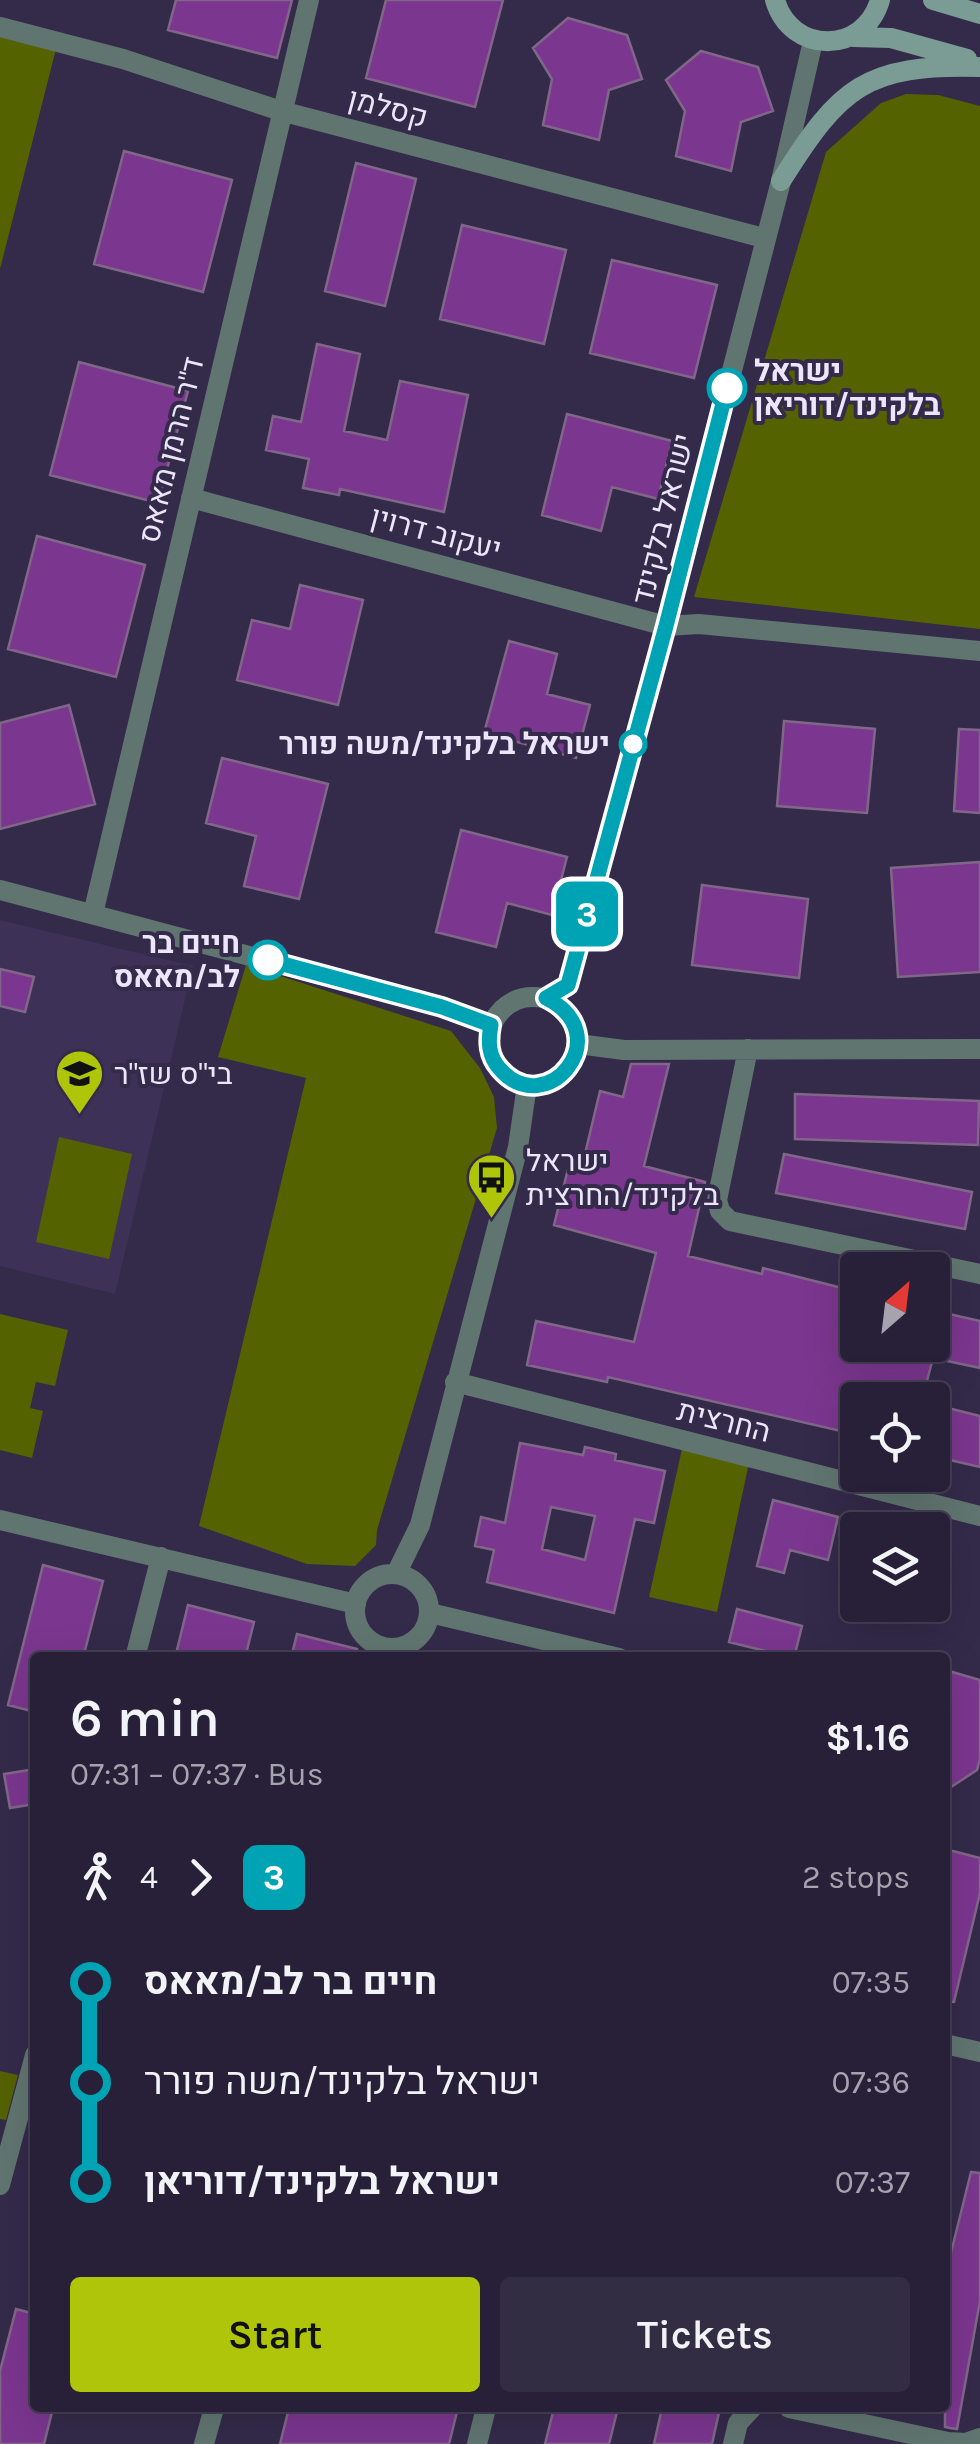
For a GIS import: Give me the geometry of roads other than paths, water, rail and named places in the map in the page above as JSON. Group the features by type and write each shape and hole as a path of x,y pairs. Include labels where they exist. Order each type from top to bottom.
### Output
{"street":[{"name":"ד\"ר הרמן מאאס","path":"93,914 309,0"},
{"path":"760,0 778,8 798,34 813,41 892,38 980,65"},
{"path":"852,37 872,20 880,0"},
{"path":"933,0 980,14"},
{"name":"קסלמן","path":"0,28 123,60 281,111 764,238"},
{"name":"ישראל בלקינד","path":"546,998 568,985 666,626 781,181 813,41"},
{"path":"781,181 822,120 860,85 904,70 980,65"},
{"name":"יעקוב דרוין","path":"190,498 666,626 699,624 980,651"},
{"path":"0,890 442,1007 491,1025"},
{"path":"533,996 546,998 570,1016 578,1044 574,1059 555,1080 527,1085 514,1081 495,1063 488,1038 491,1025 508,1004 533,996"},
{"path":"578,1044 624,1050 980,1048"},
{"path":"748,1049 718,1200 720,1211 730,1221 980,1274"},
{"path":"396,1574 420,1525 518,1147 527,1085"},
{"name":"החרצית","path":"455,1382 980,1516"},
{"path":"0,1520 356,1604"},
{"path":"137,1652 161,1557"},
{"path":"386,1652 358,1628 356,1604 374,1578 396,1574 417,1583 430,1613 427,1625 411,1644 390,1652"},
{"path":"430,1613 593,1652"},
{"path":"950,2045 980,2052"},
{"path":"0,2185 30,2074"},
{"path":"204,2444 213,2412"},
{"path":"476,2444 485,2412"},
{"path":"733,2444 738,2423 748,2412"},
{"path":"808,2412 948,2442 966,2443 980,2438"}],"place":[{"name":"ישראל בלקינד/דוריאן","path":"727,388"},
{"name":"ישראל בלקינד/משה פורר","path":"633,744"},
{"name":"חיים בר לב/מאאס","path":"268,960"},
{"name":"בי\"ס שז\"ר","path":"79,1116"},
{"name":"ישראל בלקינד/החרצית","path":"491,1220"}]}
